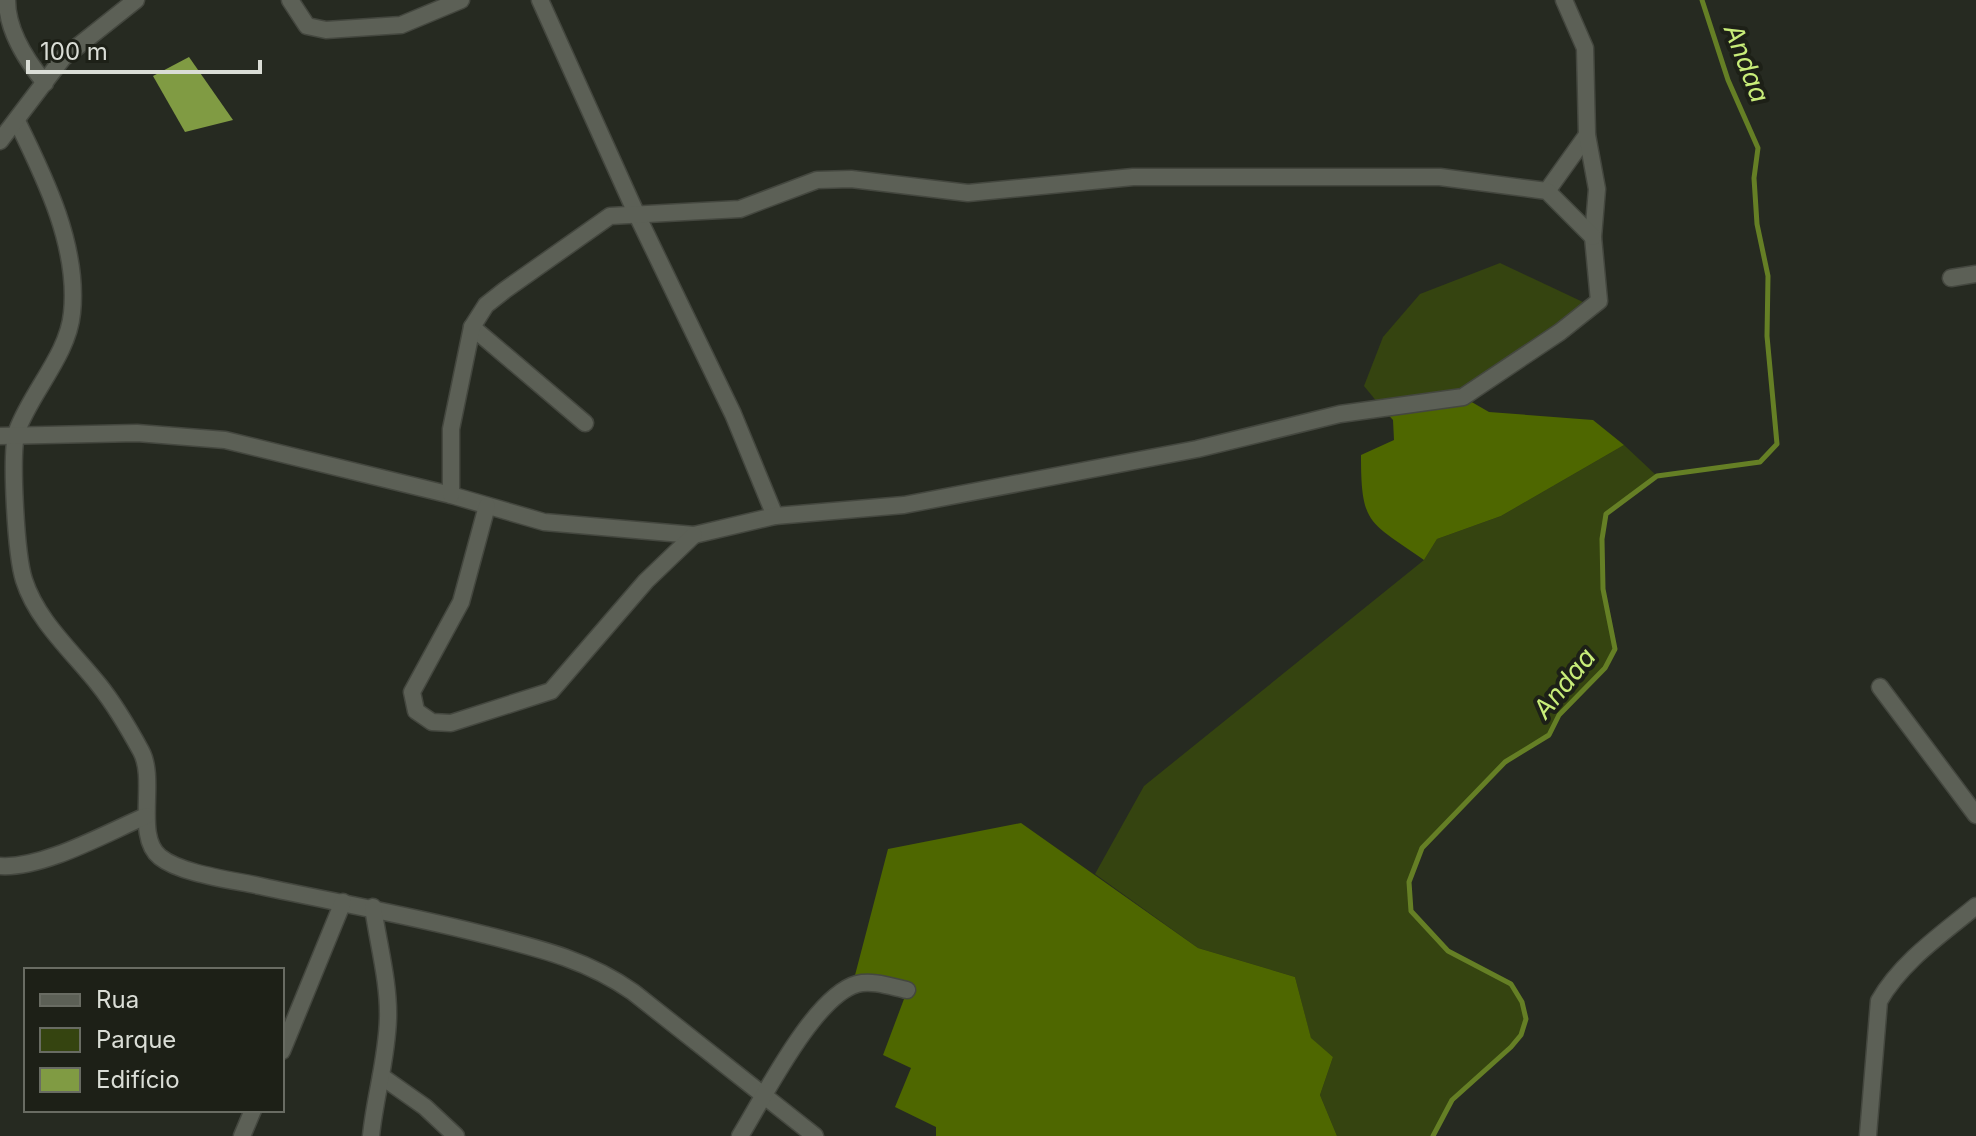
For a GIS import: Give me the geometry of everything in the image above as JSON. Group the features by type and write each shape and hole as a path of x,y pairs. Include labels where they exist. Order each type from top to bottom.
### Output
{"street":[{"path":"0,141 80,42 136,0"},
{"path":"290,0 307,26 326,30 401,25 461,0"},
{"path":"540,0 636,213 733,414 775,516"},
{"path":"8,434 137,433 225,440 451,495 544,522 694,535 775,516 904,505 1197,449 1340,414 1463,397 1596,307 1600,295 1593,237 1595,166 1587,135 1585,48 1564,0"},
{"path":"4,10 16,38 45,83"},
{"path":"17,121 42,173 66,244 73,301 66,334 8,434 23,578 34,606 102,688 142,753 149,776 146,816 151,844 158,856 173,864 373,907 569,956 604,972 765,1094 815,1136"},
{"path":"1547,191 1587,135"},
{"path":"451,495 451,429 472,327 486,305 601,221 636,213 740,209 817,180 851,179 968,193 1133,177 1440,177 1547,191 1593,237"},
{"path":"1951,278 1976,274"},
{"path":"472,327 585,423"},
{"path":"487,506 461,602 412,692 416,711 432,722 451,723 551,691 646,581 694,535"},
{"path":"1880,687 1976,815"},
{"path":"0,866 14,867 72,848 146,816"},
{"path":"284,1046 343,902"},
{"path":"1868,1135 1879,1001 1887,987 1932,942 1976,906"},
{"path":"371,1136 388,1015 373,907"},
{"path":"740,1136 819,1010 839,993 858,984 875,983 907,990"},
{"path":"381,1076 425,1107 456,1136"},
{"path":"242,1136 252,1112"}],"green space":[{"path":"1500,263 1585,303 1463,397 1382,408 1364,386 1383,337 1420,294"},
{"path":"1463,397 1489,412 1593,420 1624,445 1501,516 1437,539 1424,560 1372,520 1363,496 1361,455 1394,440 1393,420 1382,408"},
{"path":"1624,445 1657,476 1606,514 1602,539 1603,589 1615,649 1605,668 1559,715 1549,735 1505,762 1422,848 1409,882 1411,911 1448,951 1511,984 1522,1002 1526,1019 1521,1035 1452,1100 1433,1136 1337,1136 1320,1095 1333,1057 1311,1039 1295,977 1198,948 1095,874 1144,786 1424,560 1437,539 1501,516"},
{"path":"1021,823 1198,948 1295,977 1311,1038 1333,1057 1320,1095 1337,1136 936,1136 936,1127 895,1107 911,1068 883,1055 904,999 854,979 888,849"}],"building":[{"path":"189,57 233,120 185,132 153,76"}],"waterway":[{"name":"Andaa","path":"1433,1136 1452,1100 1511,1047 1521,1035 1526,1019 1522,1002 1511,984 1448,951 1411,911 1409,882 1422,848 1505,762 1549,735 1559,715 1605,668 1615,649 1603,589 1602,539 1606,514 1657,476 1760,462 1777,444 1767,336 1768,276 1757,224 1754,178 1758,148 1728,80 1702,0"}]}
